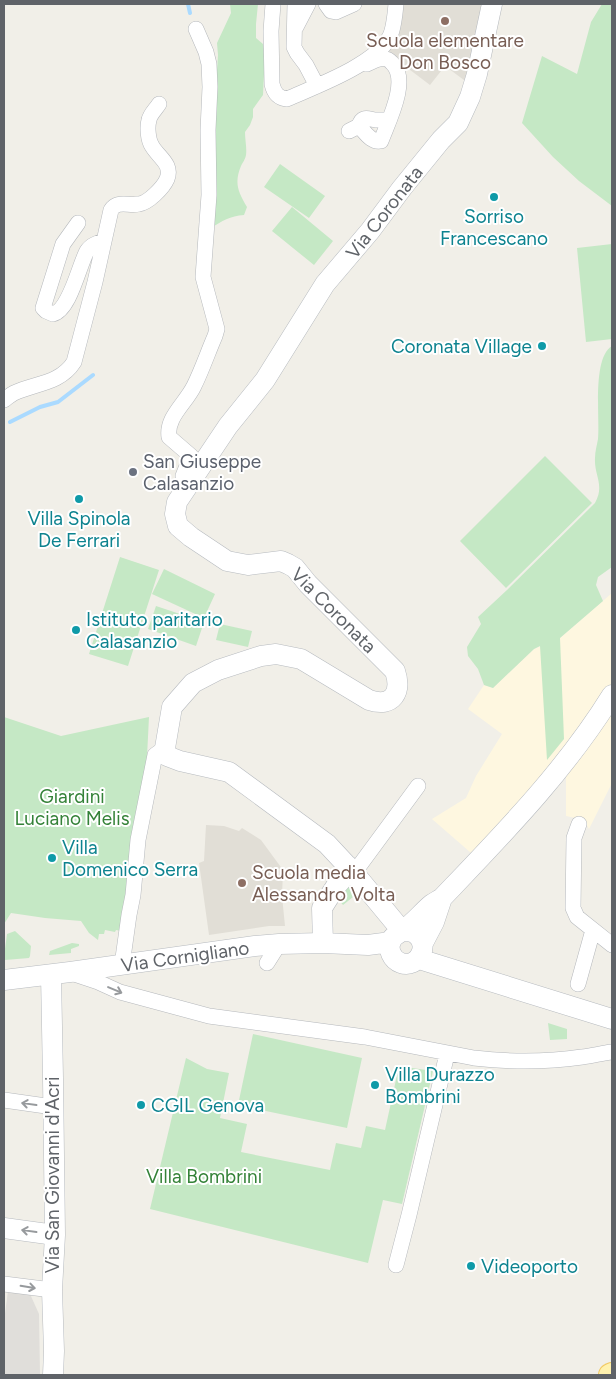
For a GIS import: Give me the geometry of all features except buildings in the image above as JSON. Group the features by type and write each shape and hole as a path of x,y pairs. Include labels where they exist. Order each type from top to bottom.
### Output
{"street":[{"path":"273,4 271,31 274,91 281,98 287,99 354,68 379,52 390,36 396,4"},
{"path":"295,4 294,47 317,86"},
{"path":"294,31 308,4"},
{"path":"326,4 331,11 336,12 354,4"},
{"name":"Via Coronata","path":"165,748 172,707 192,683 218,670 261,656 276,654 301,659 375,702 387,701 394,697 398,680 395,671 308,584 296,568 281,561 248,565 227,560 191,537 178,526 175,514 177,502 188,485 228,426 265,380 325,284 366,236 402,188 458,123 470,97 477,74 492,4"},
{"path":"188,485 183,476 191,456 169,437 168,428 193,388 215,336 216,329 203,276 209,195 209,64 196,29"},
{"path":"354,68 381,59 387,59 397,69 399,80 398,92 389,120 381,141 373,141 354,128 363,119 389,120"},
{"path":"4,400 13,393 61,376 74,362 111,210 118,204 137,205 143,203 150,199 167,180 168,171 165,160 152,147 149,133 149,119 159,104"},
{"path":"78,223 63,244 43,308 46,312 53,314 60,310 72,289 88,251 94,244 104,241"},
{"path":"394,942 436,908 527,808 595,722 612,695"},
{"path":"122,964 133,895 138,840 155,755 165,748 167,756 180,762 229,772 327,844 351,869 394,942"},
{"path":"323,943 322,908 336,886 418,786"},
{"path":"579,824 573,844 573,908 577,916 612,945"},
{"path":"421,951 436,908"},
{"path":"578,984 593,930"},
{"path":"394,942 408,931 415,933 420,937 421,951"},
{"name":"Via Cornigliano","path":"4,980 279,944 368,945 394,942 394,959 406,964 413,963 421,951"},
{"path":"267,963 279,944"},
{"path":"421,951 442,965 612,1019"},
{"path":"60,973 98,982 120,992 209,1016 365,1037 447,1054 491,1060 531,1061 612,1052"},
{"name":"Via San Giovanni d'Acri","path":"54,1375 52,1290 55,1236 54,1107 60,973"},
{"path":"396,1265 447,1054"},
{"path":"4,1100 54,1107"},
{"path":"4,1228 55,1236"},
{"path":"4,1284 52,1290"}],"shaded area":[{"path":"402,4 482,4 468,83 445,66 430,85 385,51"},
{"path":"612,593 612,783 589,829 582,817 566,816 566,761 478,859 432,819 466,798 476,776 502,734 468,709 484,685 493,688 534,649 560,638"},
{"name":"Scuola media Alessandro Volta","path":"206,825 224,826 239,831 242,828 261,840 283,870 282,896 285,926 269,926 209,935 199,863 204,861"},
{"path":"8,1291 30,1294 39,1314 40,1375 4,1375 4,1321"}],"green space":[{"path":"230,4 258,4 256,38 263,44 265,53 263,95 253,109 253,117 245,132 246,155 237,182 241,197 247,207 244,215 226,219 211,228 217,43 231,13"},
{"path":"602,4 612,4 612,206 579,181 553,157 522,123 542,56 577,74 591,22"},
{"path":"280,164 325,196 309,218 264,187"},
{"path":"292,207 333,241 314,265 272,231"},
{"path":"612,244 612,339 586,342 577,248"},
{"path":"612,346 612,567 598,577 596,585 603,601 560,638 564,739 547,760 540,646 534,649 493,688 484,685 478,669 468,656 467,647 481,624 478,617 595,503 598,497 599,486 595,458 598,439 599,375 606,353"},
{"path":"545,456 592,503 506,588 460,541"},
{"path":"120,557 159,570 128,666 89,654"},
{"path":"164,569 215,594 204,618 152,594"},
{"path":"156,606 204,622 196,646 148,629"},
{"path":"220,624 252,631 248,647 216,640"},
{"name":"Giardini Luciano Melis","path":"4,717 61,736 149,717 146,777 121,931 105,930 104,934 99,934 98,940 89,933 81,921 11,913 4,924"},
{"path":"351,874 363,889 343,905 335,895"},
{"path":"15,931 31,946 30,956 29,958 5,960 7,934"},
{"path":"72,943 79,944 79,946 71,949 71,953 49,955 50,951"},
{"path":"548,1023 567,1029 567,1039 550,1040"},
{"path":"253,1034 362,1058 347,1128 238,1105"},
{"name":"Villa Bombrini","path":"186,1058 207,1069 229,1073 220,1118 247,1124 241,1152 330,1170 336,1143 361,1148 366,1126 385,1130 399,1066 433,1071 402,1204 383,1200 368,1263 150,1209"}],"waterway":[{"path":"188,4 190,13"},
{"path":"10,422 40,407 58,402 93,375"}],"place":[{"name":"Scuola elementare Don Bosco","path":"445,21"},
{"name":"Sorriso Francescano","path":"494,197"},
{"name":"Coronata Village","path":"542,346"},
{"name":"San Giuseppe Calasanzio","path":"133,472"},
{"name":"Villa Spinola De Ferrari","path":"79,499"},
{"name":"Istituto paritario Calasanzio","path":"76,630"},
{"name":"Villa Domenico Serra","path":"52,858"},
{"name":"Scuola media Alessandro Volta","path":"242,883"},
{"name":"Villa Durazzo Bombrini","path":"375,1085"},
{"name":"CGIL Genova","path":"141,1105"},
{"name":"Videoporto","path":"471,1266"}]}
